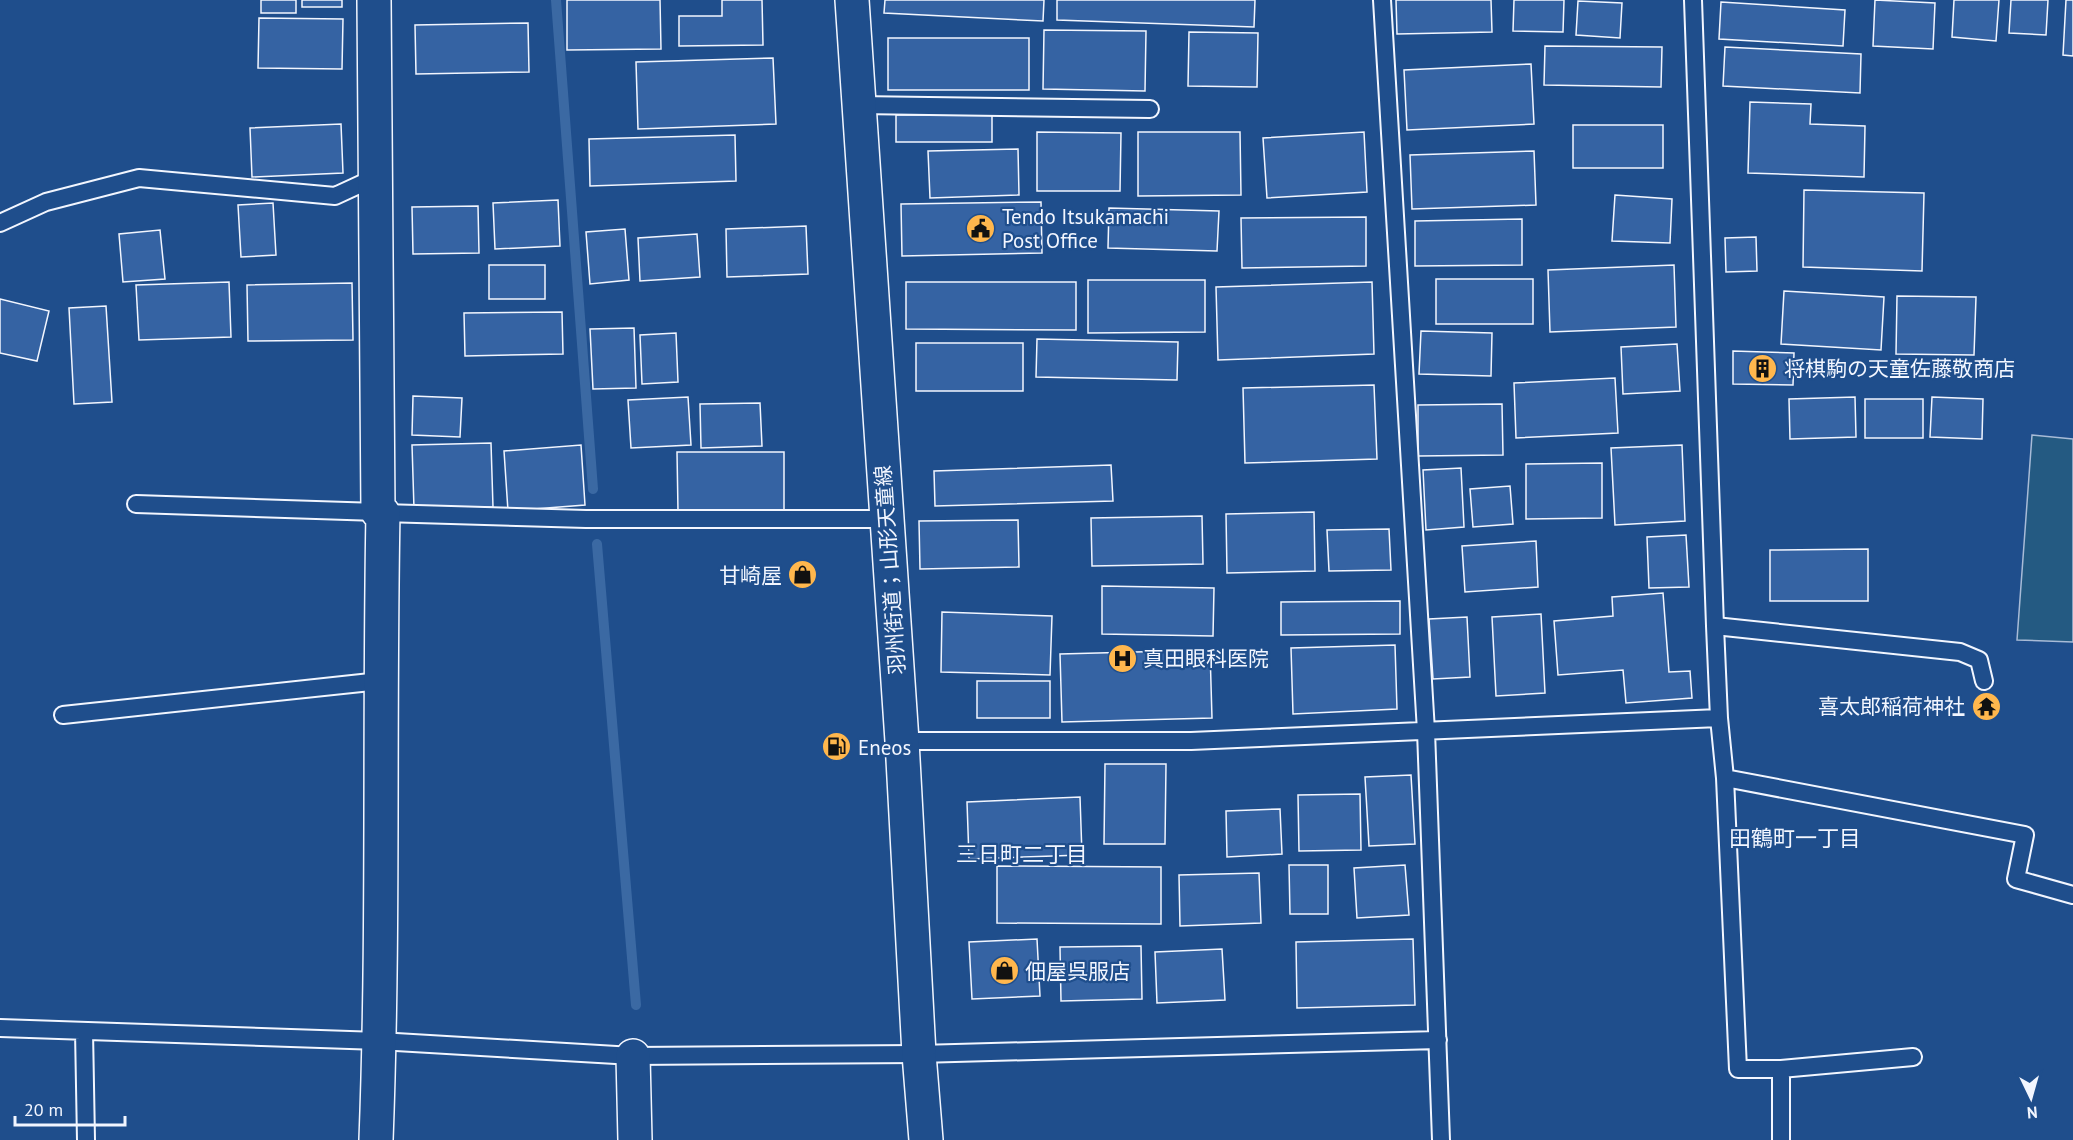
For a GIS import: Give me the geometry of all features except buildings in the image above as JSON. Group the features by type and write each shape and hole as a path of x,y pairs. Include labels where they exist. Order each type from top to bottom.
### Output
{"street":[{"path":"374,0 374,178 381,513 380,1041 376,1140"},
{"name":"羽州街道；山形天童線","path":"852,0 902,741 919,1054 926,1140"},
{"path":"633,1056 636,1140"}],"lane":[{"path":"1382,0 1426,730 1441,1140"},
{"path":"1693,0 1715,626 1719,718 1725,778 1738,1069 1781,1069 1913,1057"},
{"path":"858,105 1150,109"},
{"path":"0,223 46,202 139,178 335,196 374,178"},
{"path":"136,504 586,519 886,519"},
{"path":"1715,626 1960,652 1978,660 1984,681"},
{"path":"63,715 380,681"},
{"path":"902,741 1191,741 1719,718"},
{"path":"1725,778 2025,835 2016,879 2073,895"},
{"path":"0,1028 380,1041 633,1056 919,1054 1438,1040"},
{"path":"84,1031 86,1140"},
{"path":"1781,1069 1781,1140"}],"shaded area":[{"path":"2032,435 2073,439 2073,642 2017,640"}],"waterway":[{"path":"556,0 593,489"},
{"path":"597,544 636,1005"}],"place":[{"name":"Tendo Itsukamachi Post Office","path":"981,228"},
{"name":"将棋駒の天童佐藤敬商店","path":"1763,368"},
{"name":"甘崎屋","path":"803,575"},
{"name":"真田眼科医院","path":"1122,658"},
{"name":"喜太郎稲荷神社","path":"1986,706"},
{"name":"Eneos","path":"837,747"},
{"name":"佃屋呉服店","path":"1004,971"}],"district":[{"name":"田鶴町一丁目","path":"1795,838"},
{"name":"三日町二丁目","path":"1022,854"}]}
